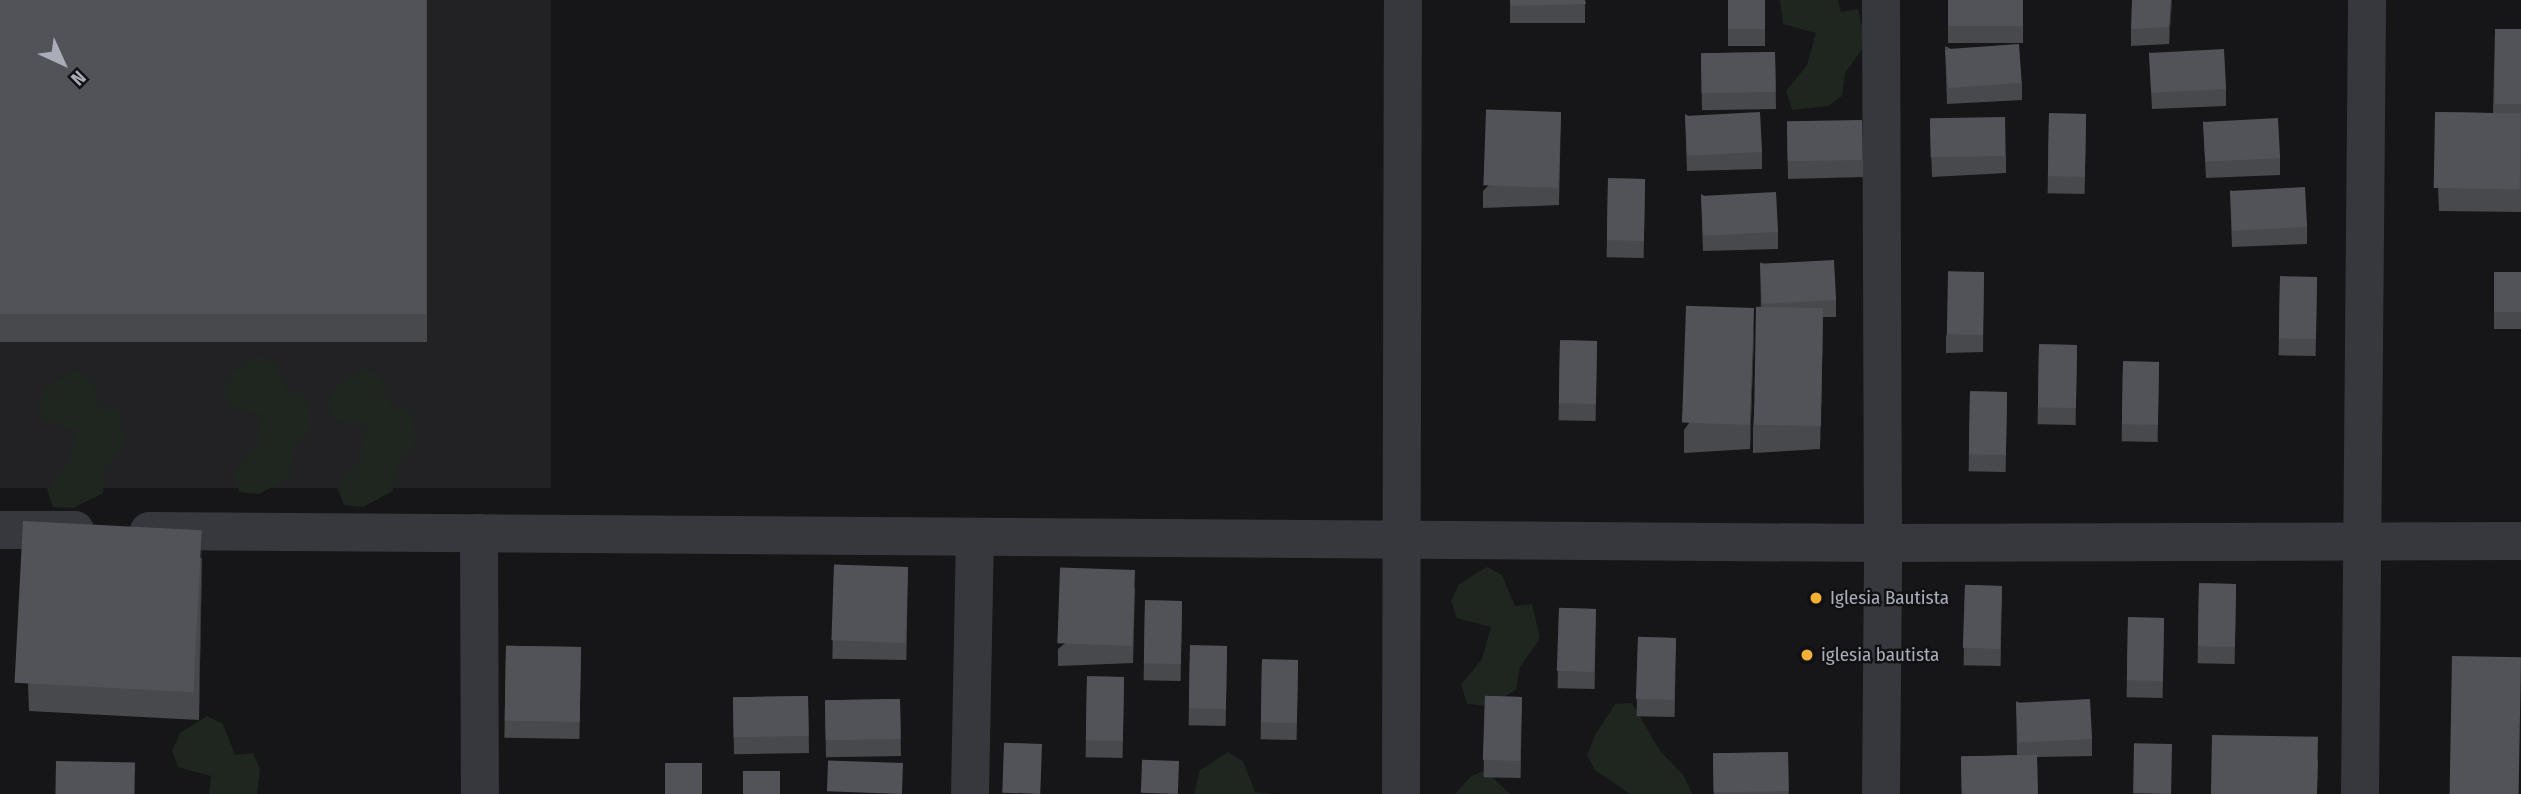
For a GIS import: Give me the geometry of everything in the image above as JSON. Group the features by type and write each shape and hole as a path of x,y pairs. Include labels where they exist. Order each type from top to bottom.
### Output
{"street":[{"path":"1401,794 1403,0"},
{"path":"1881,0 1881,794"},
{"path":"2360,794 2367,0"},
{"path":"0,530 1883,543 2521,541"},
{"path":"479,533 480,794"},
{"path":"970,794 975,537"}],"shaded area":[{"path":"0,0 551,0 551,488 0,488"},
{"path":"1780,0 1838,0 1841,12 1858,9 1866,44 1845,73 1842,96 1828,106 1792,110 1786,91 1807,65 1816,33 1783,24"},
{"path":"259,355 275,363 287,394 304,392 312,426 292,455 289,478 259,494 239,492 233,473 254,447 263,415 229,406 223,389 232,373"},
{"path":"364,368 379,376 391,408 408,405 416,440 396,469 393,491 363,507 344,505 337,487 359,461 367,428 334,419 328,403 336,386"},
{"path":"73,370 89,378 101,410 118,406 126,442 105,470 103,493 73,508 53,507 47,489 68,462 77,430 43,421 37,404 46,388"},
{"path":"1487,567 1502,575 1515,606 1532,604 1540,638 1520,667 1516,690 1487,706 1467,704 1461,685 1482,659 1491,627 1457,618 1451,601 1459,584"},
{"path":"1632,703 1660,751 1684,776 1692,794 1630,794 1595,770 1587,755 1595,735 1615,704"},
{"path":"207,716 223,724 235,755 253,753 260,769 257,794 209,794 211,776 178,767 172,751 180,733"},
{"path":"1228,752 1243,761 1255,792 1275,794 1194,794 1200,770"},
{"path":"1485,770 1510,794 1455,794 1470,777"}],"building":[{"path":"0,0 426,0 426,314 0,314"},
{"path":"1511,0 1585,0 1586,4 1511,6"},
{"path":"1728,0 1765,0 1765,29 1728,29"},
{"path":"1948,0 2023,0 2023,26 1948,26"},
{"path":"2132,0 2171,0 2169,27 2131,29"},
{"path":"2495,29 2521,29 2521,104 2495,104"},
{"path":"2019,44 2022,83 1948,88 1945,49"},
{"path":"2224,49 2226,89 2151,93 2149,53"},
{"path":"1775,52 1776,92 1702,93 1701,53"},
{"path":"1486,109 1561,112 1558,188 1483,185"},
{"path":"1760,112 1762,152 1687,156 1685,116"},
{"path":"2435,112 2521,114 2520,189 2434,188"},
{"path":"2049,113 2086,114 2085,177 2048,176"},
{"path":"2005,117 2006,156 1931,157 1930,118"},
{"path":"2278,118 2280,158 2205,162 2203,122"},
{"path":"1862,120 1863,160 1788,161 1787,121"},
{"path":"1608,178 1645,179 1644,241 1607,240"},
{"path":"2305,187 2307,227 2232,231 2230,191"},
{"path":"1776,192 1778,232 1703,236 1701,196"},
{"path":"1834,260 1836,300 1762,304 1760,264"},
{"path":"1948,271 1984,272 1983,335 1947,334"},
{"path":"2494,272 2521,272 2521,312 2494,312"},
{"path":"2280,276 2317,277 2316,339 2279,338"},
{"path":"1686,306 1754,308 1750,425 1682,423"},
{"path":"1756,307 1823,308 1821,426 1754,425"},
{"path":"1560,340 1597,341 1596,404 1559,403"},
{"path":"2039,344 2077,345 2076,408 2038,407"},
{"path":"2123,361 2159,362 2158,425 2122,424"},
{"path":"1970,391 2007,392 2006,455 1969,454"},
{"path":"23,521 202,530 193,692 15,683"},
{"path":"834,564 908,567 905,643 831,640"},
{"path":"1060,567 1135,570 1132,646 1057,643"},
{"path":"2199,583 2236,584 2235,647 2198,646"},
{"path":"1965,585 2002,586 2000,649 1963,648"},
{"path":"1145,600 1182,601 1181,664 1144,663"},
{"path":"1559,608 1596,609 1594,672 1557,671"},
{"path":"2128,617 2164,618 2163,681 2127,680"},
{"path":"1638,637 1676,638 1674,700 1636,699"},
{"path":"1190,645 1227,646 1226,709 1189,708"},
{"path":"506,646 581,647 580,722 505,721"},
{"path":"2452,656 2521,657 2519,794 2450,794"},
{"path":"1262,659 1298,660 1297,723 1261,722"},
{"path":"1087,676 1124,677 1123,741 1086,740"},
{"path":"808,696 809,736 734,737 733,697"},
{"path":"1485,696 1522,697 1520,761 1483,760"},
{"path":"900,699 901,739 826,740 825,700"},
{"path":"2090,699 2092,739 2018,743 2016,703"},
{"path":"2212,735 2318,737 2317,794 2211,794"},
{"path":"1004,743 1042,744 1040,794 1002,793"},
{"path":"2134,743 2172,744 2171,794 2133,793"},
{"path":"1788,752 1789,791 1714,792 1713,753"},
{"path":"2037,755 2038,794 1962,794 1961,756"},
{"path":"828,760 903,763 902,794 827,791"},
{"path":"1142,760 1179,761 1178,794 1141,793"},
{"path":"56,761 135,762 134,794 55,794"},
{"path":"665,763 702,763 702,794 665,794"},
{"path":"743,771 780,771 780,794 743,794"}],"place":[{"name":"Iglesia Bautista","path":"1816,598"},
{"name":"iglesia bautista","path":"1807,655"}]}
